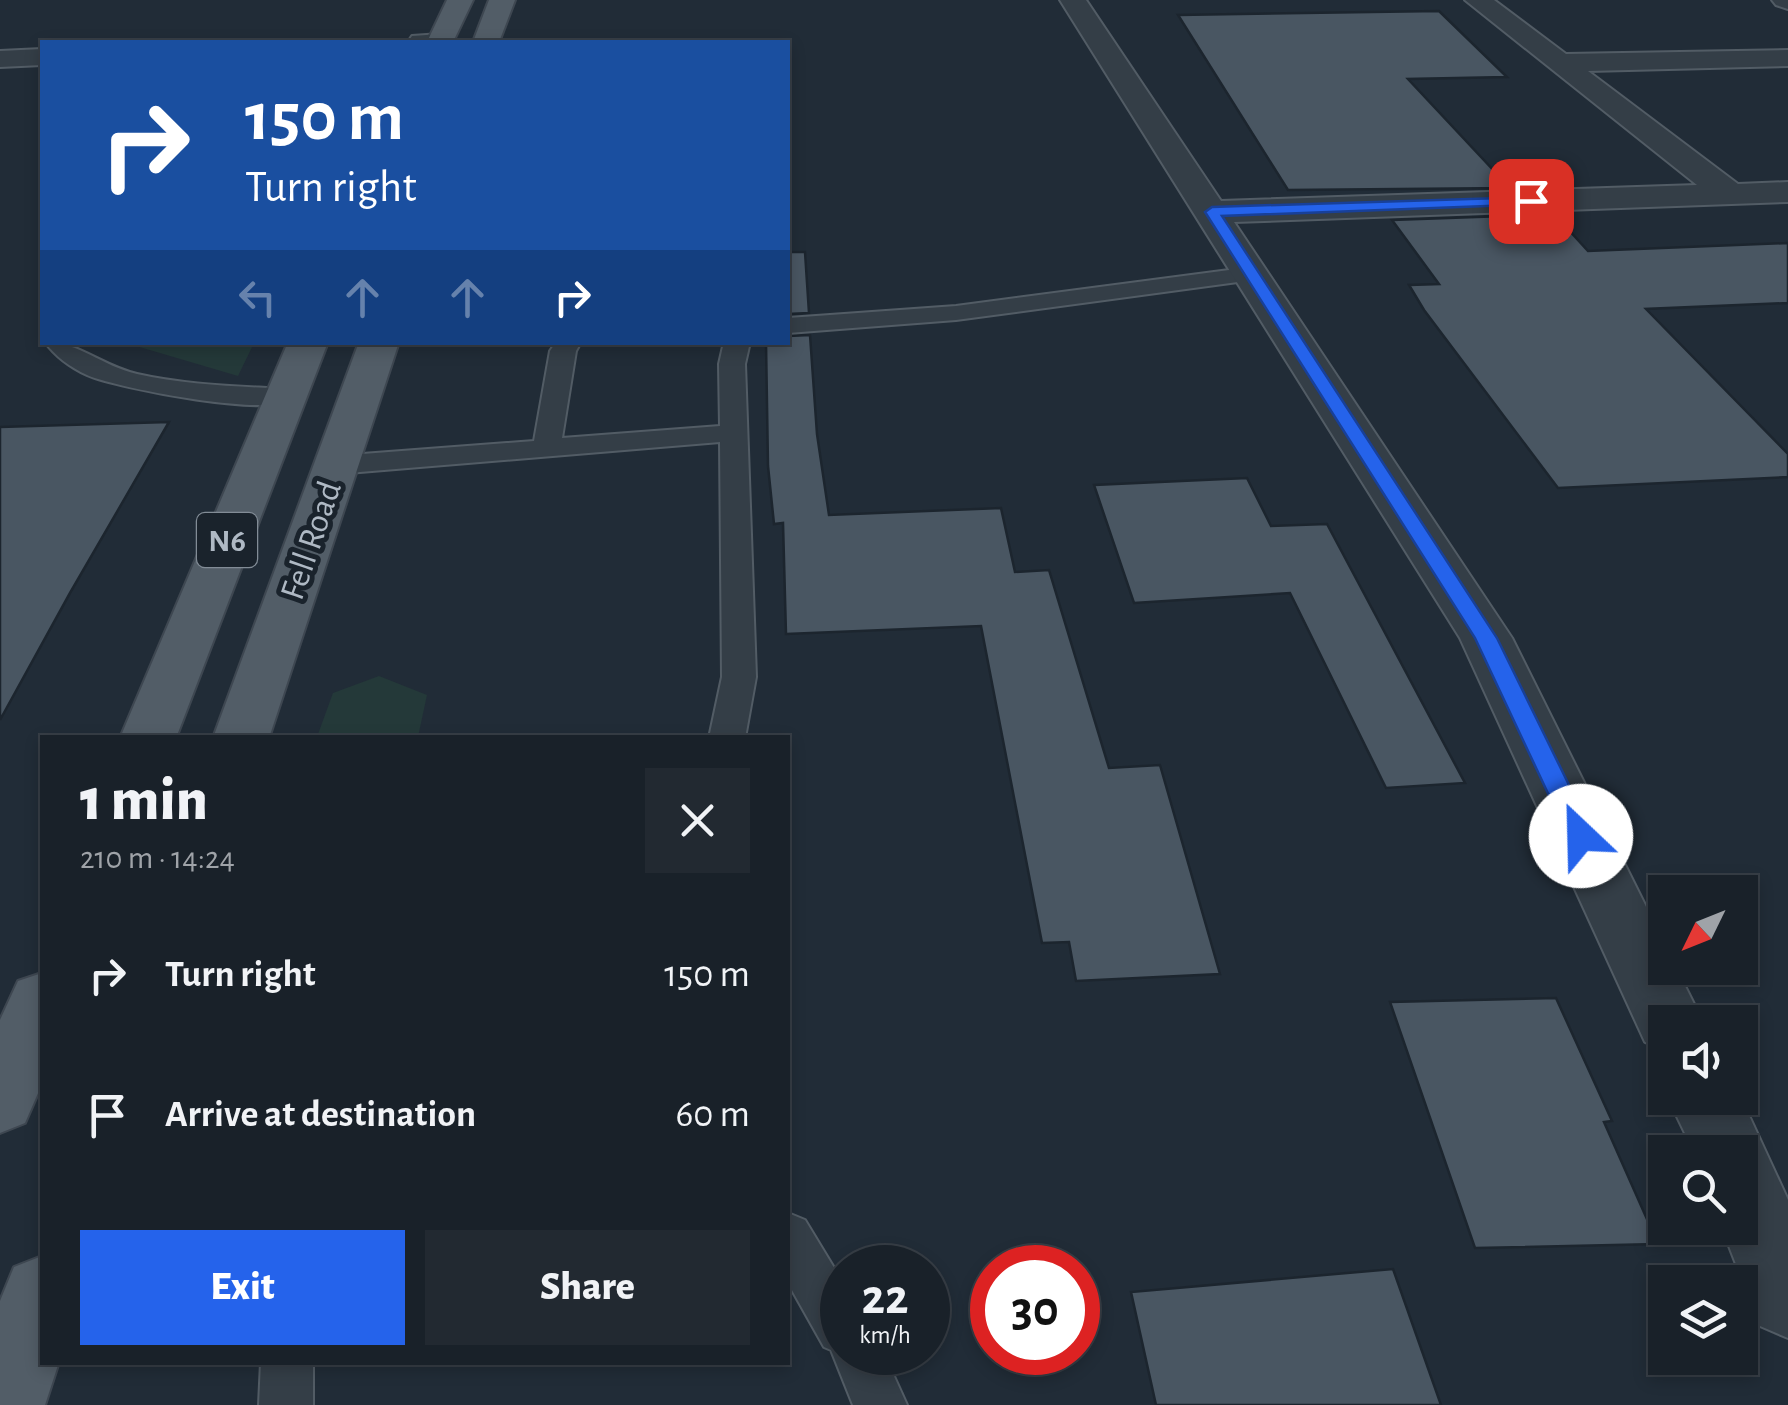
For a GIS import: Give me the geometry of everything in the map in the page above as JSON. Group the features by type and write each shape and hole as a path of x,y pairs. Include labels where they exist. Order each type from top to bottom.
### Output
{"main road":[{"path":"441,40 460,0"},
{"path":"487,40 502,0"},
{"name":"N6","path":"149,735 307,345"},
{"name":"Fell Road","path":"242,735 378,345"},
{"path":"0,1101 40,1006"},
{"path":"3,1405 40,1301"}],"street":[{"path":"1073,0 1486,638 1660,1005"},
{"path":"1478,0 1730,194"},
{"path":"0,59 40,57"},
{"path":"1560,64 1788,58"},
{"path":"1212,212 1788,192"},
{"path":"1758,1220 1788,1298"}],"lane":[{"path":"790,326 956,313 1252,274"},
{"path":"62,345 99,371 190,391 284,397"},
{"path":"547,445 566,345"},
{"path":"728,735 739,677 732,364 736,345"},
{"path":"336,465 547,445 733,434"},
{"path":"790,1239 820,1291"},
{"path":"286,1365 286,1405"},
{"path":"866,1375 880,1405"}],"green space":[{"path":"133,345 253,345 238,376"},
{"path":"379,676 427,695 418,735 318,735 333,693"}],"building":[{"path":"1439,11 1507,77 1408,79 1510,188 1288,190 1178,15"},
{"path":"1536,215 1548,228 1566,227 1588,251 1788,243 1788,303 1646,309 1788,454 1788,477 1558,488 1424,310 1409,285 1439,284 1392,220"},
{"path":"790,252 805,252 809,313 790,314"},
{"path":"810,335 817,434 829,515 1001,508 1015,572 1049,570 1109,768 1160,765 1220,974 1076,981 1069,942 1042,943 981,626 786,634 783,523 774,524 768,466 766,345 790,345 790,336"},
{"path":"169,422 70,593 0,720 0,427"},
{"path":"1247,478 1271,526 1327,524 1465,783 1386,788 1290,593 1134,603 1094,485"},
{"path":"1556,998 1612,1121 1604,1122 1648,1221 1648,1244 1475,1248 1390,1002"},
{"path":"1393,1269 1441,1405 1156,1405 1131,1292"}],"route":[{"path":"1531,201 1212,212 1486,638 1581,836"}]}
